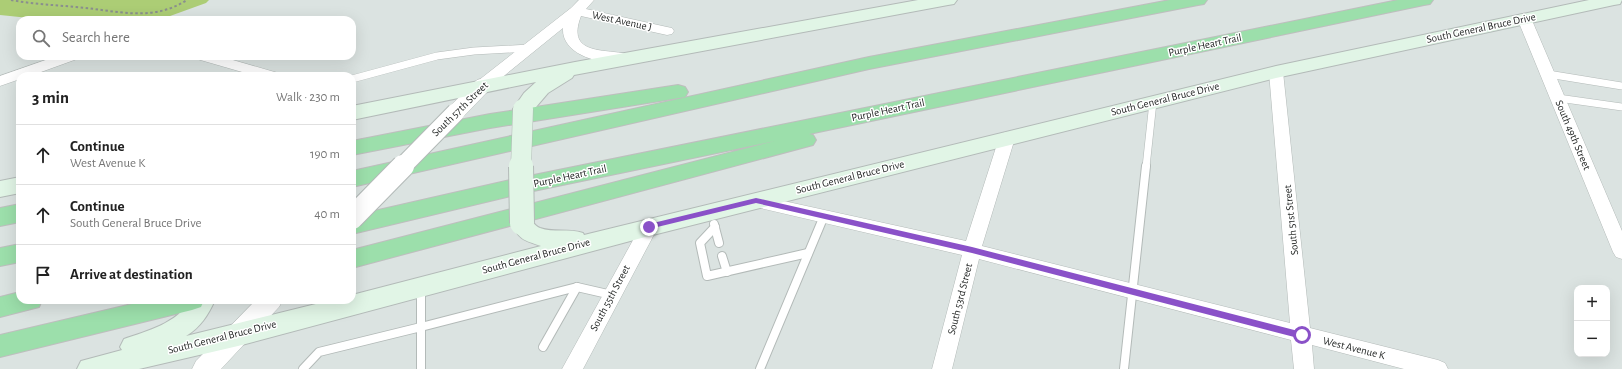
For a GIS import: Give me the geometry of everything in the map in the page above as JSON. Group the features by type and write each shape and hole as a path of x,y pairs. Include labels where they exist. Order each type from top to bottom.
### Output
{"highway":[{"path":"356,177 869,63 1198,0"},
{"name":"Purple Heart Trail","path":"356,224 519,186 1424,0"},
{"path":"356,147 490,121 869,63"},
{"path":"356,258 792,145 900,108"},
{"path":"0,217 16,214"},
{"path":"0,257 16,254"},
{"path":"0,307 16,303"},
{"path":"0,346 190,311"}],"main road":[{"path":"356,112 484,84 948,0"},
{"name":"South General Bruce Drive","path":"356,304 649,227 713,219 756,201 1276,72 1614,0"},
{"path":"592,64 552,78 530,97 523,109 521,160 522,223 529,233 544,238 600,240"},
{"path":"0,189 16,186"},
{"path":"78,369 167,334 190,311 200,307 201,304"},
{"name":"South General Bruce Drive","path":"90,369 238,335 354,304"}],"street":[{"name":"South 57th Street","path":"356,214 484,84 576,11 587,0"},
{"name":"South 57th Street","path":"576,11 569,31 572,41 578,49 590,53 626,58"},
{"name":"West Avenue J","path":"576,11 667,31"},
{"name":"South 49th Street","path":"1524,18 1622,252"},
{"path":"26,72 60,60"},
{"path":"216,60 259,72"},
{"name":"South 51st Street","path":"1276,72 1302,335 1304,369"},
{"path":"0,81 16,75"},
{"name":"South 53rd Street","path":"942,369 972,250 1007,138"},
{"name":"West Avenue K","path":"756,201 972,250 1438,369"},
{"name":"South 55th Street","path":"572,369 649,227"},
{"path":"205,369 267,304"}],"lane":[{"path":"356,78 437,56 474,51 530,48"},
{"path":"1548,74 1622,86"},
{"path":"1558,98 1622,107"},
{"path":"1124,369 1153,102"},
{"path":"760,369 824,216"},
{"path":"713,219 700,243 707,276 808,253"},
{"path":"713,219 719,243"},
{"path":"722,256 727,272"},
{"path":"421,369 422,286"},
{"path":"543,346 577,287"},
{"path":"303,369 319,352 577,287 612,295"}],"path":[{"path":"11,0 34,5 75,7 132,13 162,11 174,8 187,0"}],"green space":[{"path":"0,0 209,0 206,3 170,16 16,17 0,15"}],"route":[{"path":"649,227 756,201 972,250 1302,335"}]}
